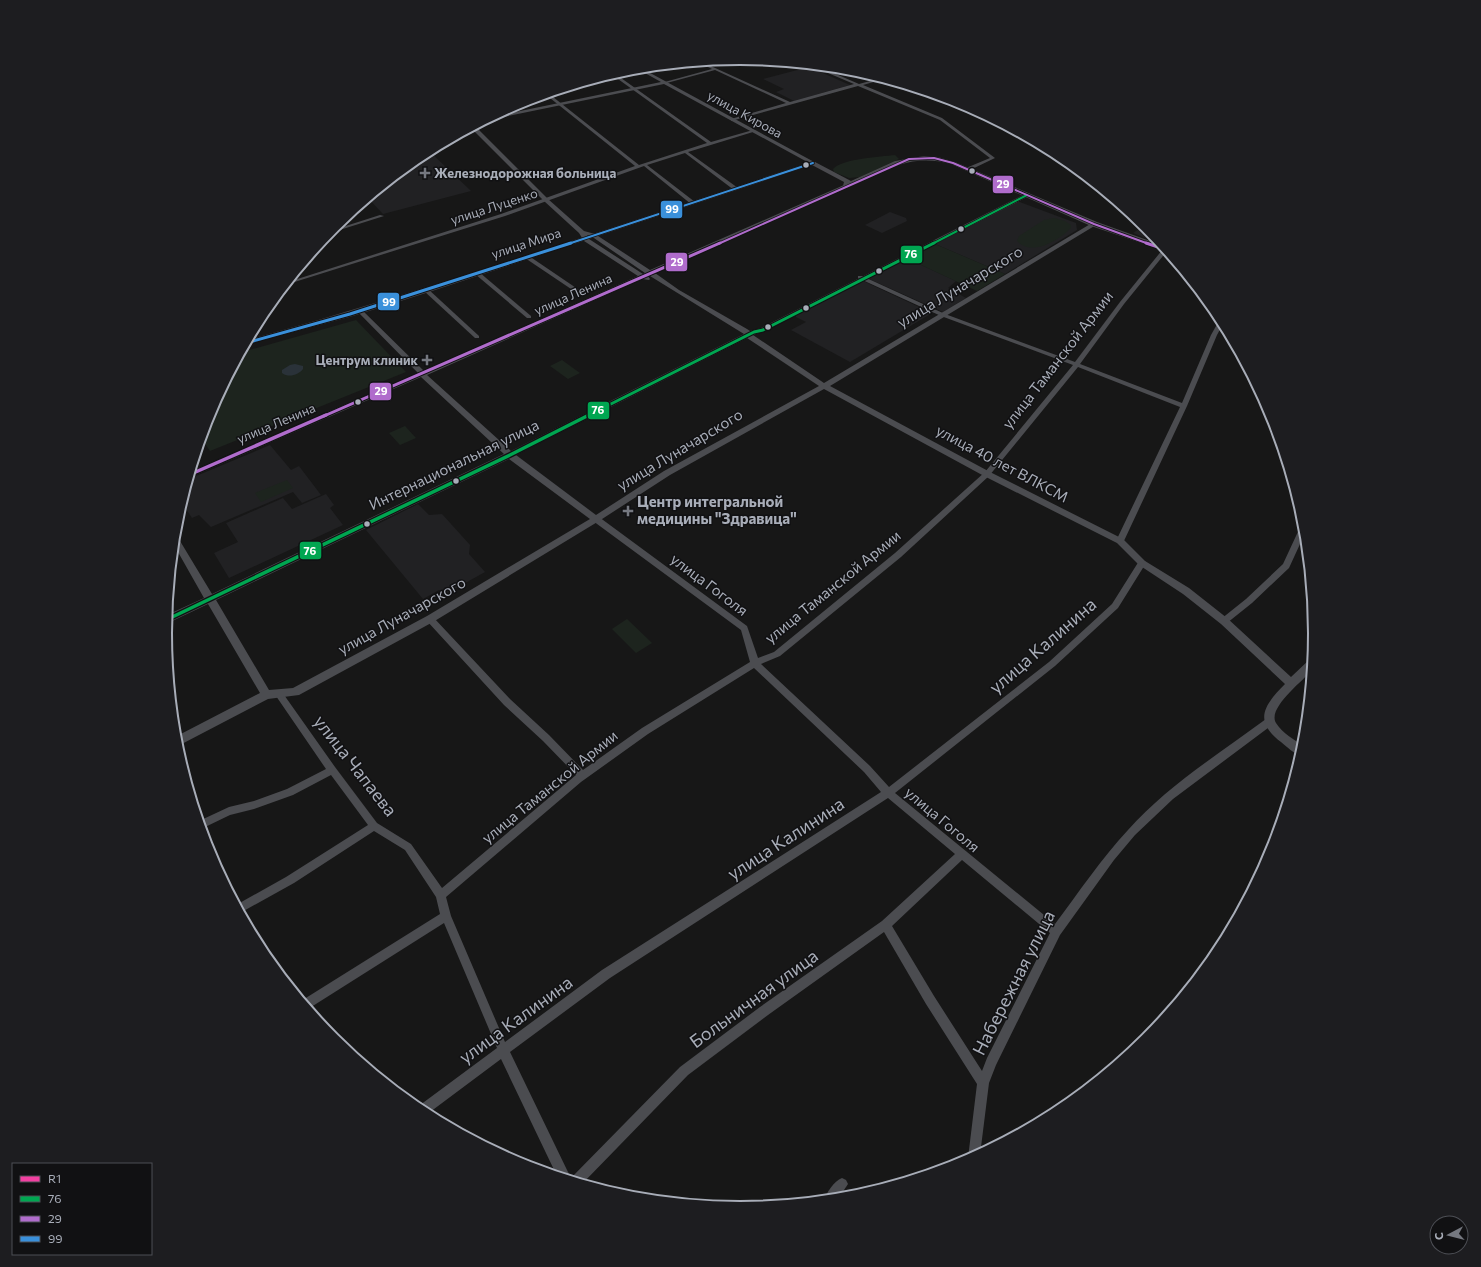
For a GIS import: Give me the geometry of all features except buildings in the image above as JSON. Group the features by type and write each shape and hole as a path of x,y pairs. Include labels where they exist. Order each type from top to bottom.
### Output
{"main road":[{"name":"улица Ленина","path":"846,186 903,160 915,158 945,160 1094,224 1156,246"},
{"name":"улица Кирова","path":"813,163 842,178 851,180 865,178"},
{"name":"улица Мира","path":"253,341 360,311 527,257 583,235 593,235 813,163"},
{"path":"842,178 847,181 848,184 846,186"}],"street":[{"path":"708,66 790,104"},
{"path":"506,116 663,83 715,69"},
{"path":"828,72 941,119 993,158 968,169"},
{"name":"улица Кирова","path":"647,73 813,163"},
{"path":"619,78 710,143"},
{"path":"732,120 873,81"},
{"path":"551,98 638,166"},
{"name":"улица 40 лет ВЛКСМ","path":"476,130 583,235 643,277 671,294 683,294"},
{"name":"улица Луценко","path":"293,282 546,200 644,164 752,131"},
{"path":"685,151 736,189"},
{"path":"644,164 693,203"},
{"name":"улица Ленина","path":"196,472 424,374 846,186"},
{"name":"Интернациональная улица","path":"172,617 510,455 1026,194"},
{"path":"343,228 382,216"},
{"name":"улица Луначарского","path":"279,694 295,692 430,620 596,519 667,473 824,386 1094,224"},
{"name":"улица 40 лет ВЛКСМ","path":"593,235 683,294 745,330 824,386 987,474 1120,541 1142,563 1186,591 1224,621 1290,683"},
{"name":"улица Таманской Армии","path":"441,895 583,776 645,731 755,664 777,654 898,555 987,474 1077,364 1122,303 1163,254"},
{"path":"527,257 582,294"},
{"path":"478,273 529,317"},
{"path":"862,278 942,315 1077,364 1184,406"},
{"path":"426,290 477,337"},
{"name":"улица Гоголя","path":"360,311 424,374 427,380 454,402 510,455 744,628 755,664 867,769 888,793 1056,931"},
{"path":"1120,541 1184,406 1219,327"},
{"path":"1224,621 1286,566 1300,536"},
{"path":"179,547 266,695"},
{"name":"улица Калинина","path":"427,1107 606,974 888,793 1052,664 1115,606 1142,563"},
{"path":"430,620 507,702 546,738 583,776"},
{"path":"1297,748 1280,735 1270,722 1270,711 1290,683 1308,667"},
{"path":"182,739 266,695 279,694"},
{"name":"улица Чапаева","path":"279,694 332,770 374,826 408,847 441,895 446,916 503,1050 563,1173"},
{"name":"Набережная улица","path":"975,1151 983,1084 991,1062 1056,931 1111,857 1132,832 1170,796 1270,722"},
{"path":"205,823 229,811 254,806 290,792 332,770"},
{"path":"242,907 290,880 374,826"},
{"name":"Больничная улица","path":"578,1178 684,1071 764,1011 886,925 962,854"},
{"path":"308,1002 446,916"},
{"path":"886,925 930,1000 983,1084"},
{"path":"835,1194 842,1184"}],"shaded area":[{"path":"803,69 816,70 850,85 794,101 776,92 784,89 763,79"},
{"name":"Железнодорожная больница","path":"434,155 471,191 383,214 371,201 394,182"},
{"path":"895,155 899,159 860,177 849,178 834,172 833,169 838,165 853,160"},
{"path":"1017,201 1076,223 1077,230 1005,274 935,244"},
{"path":"890,212 906,218 907,221 882,233 865,225"},
{"path":"1054,218 1065,221 1071,225 1071,228 1053,242 1038,247 1030,247 1023,246 1017,241 1019,236 1044,220"},
{"path":"1139,229 1149,239 1133,233"},
{"path":"935,244 1005,274 977,291 906,258"},
{"path":"906,258 956,281 948,288 966,298 943,312 867,278"},
{"path":"861,280 932,313 850,362 791,330 806,322 796,317 796,314"},
{"path":"356,320 406,372 210,451 205,443 215,416 247,351"},
{"path":"562,360 580,373 568,379 550,366"},
{"path":"295,364 303,366 303,369 299,373 285,375 282,373 282,370"},
{"path":"405,426 416,438 400,445 389,433"},
{"path":"270,445 291,470 299,466 321,495 302,503 293,492 211,527 199,515 192,518 186,509 194,477"},
{"path":"287,480 293,488 261,502 255,493"},
{"path":"326,494 334,505 330,508 343,525 229,578 214,553 238,542 226,523 283,498 292,509"},
{"path":"418,504 429,515 442,514 470,545 469,554 485,572 444,595 439,590 423,599 366,530"},
{"path":"627,619 652,643 636,653 612,629"}],"transit line":[{"name":"29","path":"195,472 550,318 909,159 934,158 953,163 1094,224 1155,246"},
{"name":"99","path":"253,341 350,314 426,290 813,163"},
{"name":"76","path":"172,617 510,455 754,332 763,330 1027,195"}],"place":[{"name":"Железнодорожная больница","path":"425,173"},
{"name":"Центрум клиник","path":"427,360"},
{"name":"Центр интегральной медицины \"Здравица\"","path":"628,511"}]}
